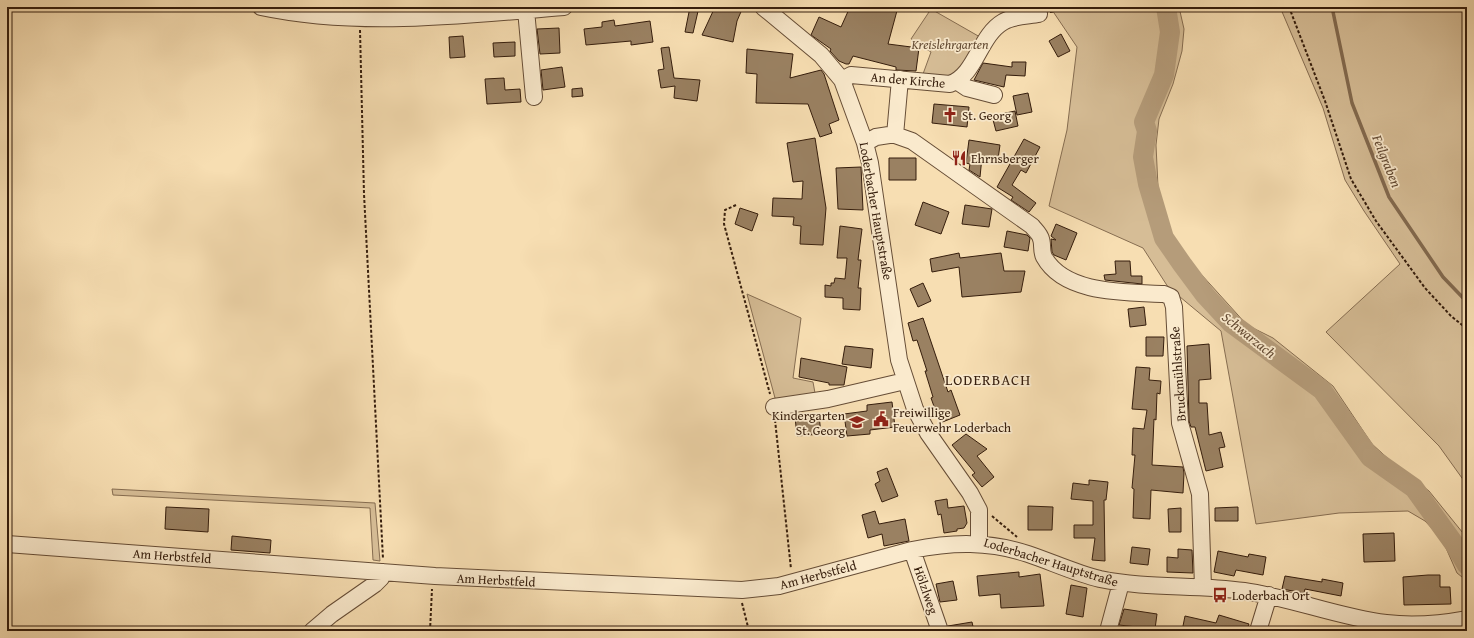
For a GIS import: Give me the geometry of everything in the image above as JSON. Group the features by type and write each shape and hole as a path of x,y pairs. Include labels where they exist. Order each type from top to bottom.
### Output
{"street":[{"path":"261,7 318,16 360,18 411,18 564,7"},
{"name":"Loderbacher Hauptstraße","path":"763,7 820,55 842,80 865,143 876,200 899,360 905,381 915,409 928,433 970,493 979,510 980,543 1009,548 1072,571 1121,583 1157,586 1203,587 1269,595 1365,625 1430,624 1467,620"},
{"path":"526,10 534,97"},
{"name":"An der Kirche","path":"842,80 851,75 950,84 958,82 968,70 997,26 1004,21 1039,14"},
{"path":"865,143 876,137 895,136 900,80"},
{"path":"958,82 967,88 994,95"},
{"name":"Bruckmühlstraße","path":"895,136 912,141 1032,226 1041,238 1043,256 1055,272 1081,285 1104,291 1164,294 1171,297 1174,307 1180,423 1200,494 1203,587"},
{"path":"774,407 828,399 905,381"},
{"name":"Am Herbstfeld","path":"7,544 435,576 742,590 758,589 792,583 912,550 941,545 980,543"},
{"name":"Hölzlweg","path":"912,550 940,631"},
{"path":"312,631 337,610 375,584 381,578 383,572"},
{"path":"1108,631 1121,583"},
{"path":"1258,631 1269,595"}],"path":[{"path":"1039,14 1077,7"},
{"path":"1290,7 1325,101 1351,179 1376,220 1425,288 1451,316 1467,329"},
{"path":"360,18 364,194 383,572"},
{"path":"736,205 725,210 724,224 774,407 792,583"},
{"path":"979,510 990,514 1011,531 1023,543 1028,554"},
{"path":"430,631 432,591 435,576"},
{"path":"742,590 742,608 749,631"}],"green space":[{"path":"1050,7 1179,7 1184,29 1182,51 1173,84 1159,119 1156,145 1158,187 1164,220 1181,252 1247,325 1273,338 1333,386 1372,444 1394,464 1429,491 1467,538 1467,581 1457,573 1442,539 1425,521 1408,511 1339,513 1256,524 1221,331 1168,287 1143,248 1049,206 1067,130 1077,47"},
{"path":"1280,7 1467,7 1467,485 1439,446 1326,332 1400,264 1345,180 1323,108"},
{"name":"Kreislehrgarten","path":"931,9 980,37 955,78 923,74 931,52 911,39"},
{"path":"747,294 801,318 793,378 813,382 815,393 780,401 775,398"},
{"path":"112,489 375,503 380,561 373,560 370,508 113,495"}],"building":[{"path":"690,7 699,7 693,33 685,32"},
{"path":"715,7 743,7 737,21 733,42 702,35"},
{"path":"850,7 898,7 888,44 919,48 916,71 896,70 896,67 853,56 849,64 846,64 839,61 830,51 831,49 811,35 819,17 841,27"},
{"path":"614,20 615,26 650,21 653,42 631,45 631,41 586,45 584,29 602,27 602,22"},
{"path":"559,28 560,53 540,54 537,29"},
{"path":"1061,34 1070,51 1058,57 1049,41"},
{"path":"463,36 465,57 450,58 449,37"},
{"path":"515,42 515,56 494,57 493,43"},
{"path":"669,47 674,78 700,80 697,101 674,98 675,86 661,88 658,70 664,69 661,48"},
{"path":"747,49 793,54 790,78 821,70 824,74 839,120 829,124 832,133 820,137 808,104 756,103 757,74 746,73"},
{"path":"1012,62 1026,62 1025,76 1006,75 1004,87 974,80 983,63 1012,67"},
{"path":"562,67 565,87 543,90 541,70"},
{"path":"504,78 505,90 520,89 521,102 487,104 485,79"},
{"path":"582,88 583,96 572,97 572,89"},
{"path":"1028,93 1032,112 1017,115 1013,96"},
{"name":"St. Georg","path":"934,104 969,107 967,127 932,123"},
{"path":"1015,111 1018,126 996,131 992,116"},
{"path":"815,138 826,208 823,245 800,244 801,226 793,225 794,217 772,216 773,198 802,199 803,181 793,182 787,143"},
{"path":"1024,139 1040,147 1026,173 1021,170 1012,185 1036,203 1029,212 1011,200 1013,197 997,187"},
{"path":"969,140 1000,145 998,159 982,157 980,177 969,170 970,164 966,163"},
{"path":"889,158 916,158 916,180 889,180"},
{"path":"861,167 863,210 838,209 836,168"},
{"path":"923,202 949,212 941,234 915,225"},
{"path":"965,205 992,209 989,227 962,224"},
{"path":"740,208 758,214 752,231 735,224"},
{"path":"1056,224 1077,233 1066,260 1054,255 1052,252 1051,239 1056,240 1051,236"},
{"path":"840,226 862,229 858,260 861,260 858,288 861,288 860,310 843,309 843,298 825,297 825,285 831,286 831,283 834,283 835,278 845,279 847,258 837,258"},
{"path":"1007,231 1027,235 1030,238 1028,251 1004,247"},
{"path":"959,253 960,258 1001,253 1004,271 1025,271 1021,292 962,297 959,267 932,272 930,259"},
{"path":"1115,261 1130,261 1131,276 1142,276 1142,284 1105,280 1104,275 1116,274"},
{"path":"923,283 931,301 918,307 910,289"},
{"path":"1144,307 1146,325 1130,327 1128,309"},
{"path":"923,318 948,392 951,390 960,415 940,423 931,398 933,397 925,371 927,371 917,340 913,341 908,323"},
{"path":"1146,337 1164,337 1163,356 1146,356"},
{"path":"1209,344 1211,379 1199,380 1199,403 1207,403 1209,435 1221,432 1225,447 1219,448 1223,467 1206,471 1195,427 1191,427 1189,421 1187,346"},
{"path":"845,346 873,349 871,368 842,364"},
{"path":"801,358 847,367 844,385 829,385 829,383 799,377"},
{"path":"1136,367 1150,368 1149,380 1161,381 1160,394 1157,393 1156,420 1154,419 1152,465 1183,467 1184,473 1183,493 1151,490 1150,519 1133,518 1134,489 1132,488 1135,455 1132,455 1133,428 1144,429 1147,410 1132,409"},
{"path":"892,402 895,427 870,430 870,434 847,436 844,414 867,411 867,405"},
{"path":"819,415 821,434 797,436 795,417"},
{"path":"966,434 987,449 977,456 994,477 982,487 972,475 975,473 952,445"},
{"path":"887,468 898,496 882,502 875,484 880,481 877,472"},
{"path":"1089,480 1108,482 1106,500 1104,500 1105,561 1092,560 1095,538 1074,538 1074,525 1093,525 1093,501 1071,499 1073,483 1089,485"},
{"path":"947,499 948,508 964,506 967,523 964,528 957,529 957,531 944,533 941,514 938,515 935,501"},
{"path":"1028,506 1053,507 1052,530 1028,530"},
{"path":"166,507 209,509 208,532 165,529"},
{"path":"1238,507 1238,521 1215,521 1215,508"},
{"path":"1181,508 1181,532 1169,532 1168,509"},
{"path":"875,511 879,524 905,519 909,541 884,546 882,534 868,538 862,515"},
{"path":"1394,533 1395,561 1364,562 1363,534"},
{"path":"232,536 271,540 270,553 231,550"},
{"path":"1132,547 1150,549 1148,565 1130,563"},
{"path":"1178,549 1192,550 1193,573 1167,572 1167,557 1178,558"},
{"path":"1218,551 1248,557 1249,554 1266,557 1263,575 1236,570 1234,576 1214,572"},
{"path":"1019,572 1019,577 1040,574 1044,606 1001,608 1000,594 979,596 977,576"},
{"path":"1440,575 1440,587 1450,587 1451,604 1404,605 1403,577"},
{"path":"1285,576 1322,582 1322,579 1343,583 1341,596 1305,589 1304,593 1282,589"},
{"path":"953,581 957,600 940,602 936,584"},
{"path":"1071,585 1087,588 1083,617 1066,614"},
{"path":"1124,609 1157,614 1155,629 1119,625"},
{"path":"1219,615 1249,624 1246,631 1182,631 1185,616 1216,623"},
{"path":"972,622 974,631 949,631 948,626"}],"waterway":[{"name":"Schwarzach","path":"1166,7 1170,32 1164,75 1144,122 1147,131 1143,157 1148,184 1164,238 1205,295 1231,323 1322,390 1370,457 1414,488 1455,545 1467,565"},
{"name":"Feilgraben","path":"1332,7 1352,103 1389,197 1443,277 1467,302"}],"place":[{"name":"St. Georg","path":"950,115"},
{"name":"Ehrnsberger","path":"959,158"},
{"name":"Freiwillige Feuerwehr Loderbach","path":"881,419"},
{"name":"Kindergarten St. Georg","path":"857,422"},
{"name":"Loderbach Ort","path":"1220,595"}],"district":[{"name":"LODERBACH","path":"988,379"}]}
